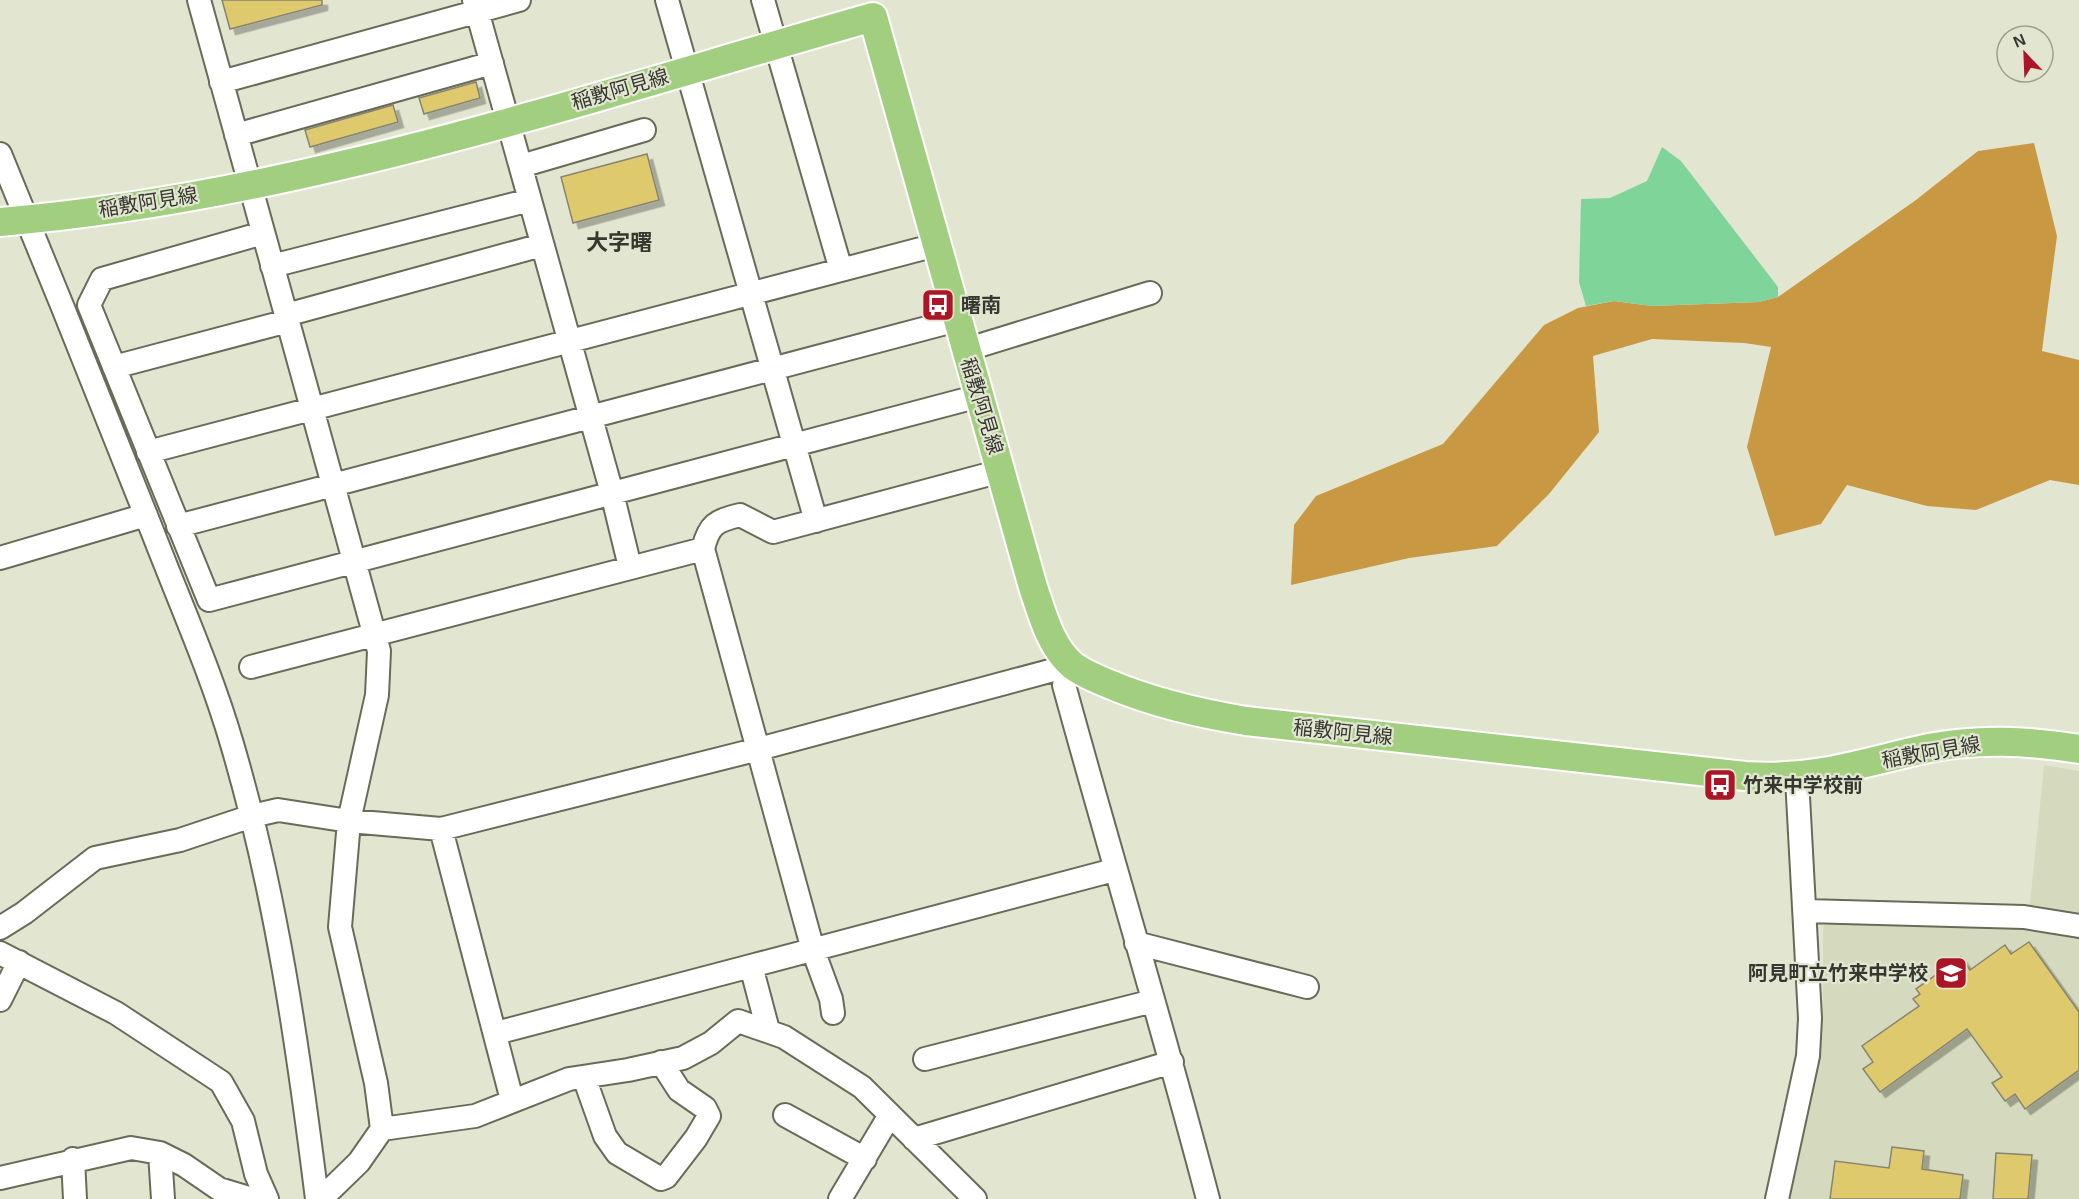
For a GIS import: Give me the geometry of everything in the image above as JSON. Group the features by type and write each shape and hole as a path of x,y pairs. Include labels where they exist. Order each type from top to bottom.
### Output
{"main road":[{"name":"稲敷阿見線","path":"14,221 250,186 386,155 776,45 870,9 965,350 1044,618 1056,645 1072,665 1151,701 1177,709 1246,722 1746,776 1797,778 1930,748 1973,742 2035,742 2079,749"}],"street":[{"path":"199,0 379,651 378,695 349,821 340,927 376,1083 382,1128 359,1162 319,1199"},
{"path":"221,82 476,5 519,0"},
{"path":"667,0 816,521"},
{"path":"763,0 841,270"},
{"path":"476,5 568,342 612,493 630,567"},
{"path":"236,135 492,63"},
{"path":"521,166 644,130"},
{"path":"0,154 14,221 146,515 211,682 252,816 296,1032 319,1199"},
{"path":"272,266 530,200"},
{"path":"263,233 102,279 89,305 209,600 979,396"},
{"path":"114,368 542,244"},
{"path":"148,452 936,244"},
{"path":"965,350 1150,293"},
{"path":"178,526 957,320"},
{"path":"834,1013 813,950 704,549 707,531 720,520 740,515 773,532 1001,471"},
{"path":"0,558 146,515"},
{"path":"251,667 704,549"},
{"path":"0,928 24,913 95,858 180,840 252,816 278,810 349,821 441,829 759,749 1072,665"},
{"path":"1072,665 1064,685 1114,870 1172,1062 1208,1199"},
{"path":"1777,1199 1808,1056 1810,1018 1797,778"},
{"path":"441,829 512,1100"},
{"path":"495,1033 1114,870"},
{"path":"1806,911 2024,917 2079,926"},
{"path":"1136,943 1307,987"},
{"path":"0,1000 9,958 116,1013 221,1083 243,1120 256,1174 267,1199"},
{"path":"751,966 768,1030"},
{"path":"925,1059 1153,1001"},
{"path":"382,1128 475,1116 569,1079 683,1058 711,1043 738,1021 784,1037 862,1087 975,1199"},
{"path":"584,1077 605,1136 617,1153 661,1179 666,1177 690,1146 709,1116 705,1108 679,1090 661,1062"},
{"path":"914,1139 1172,1062"},
{"path":"784,1115 865,1159"},
{"path":"840,1199 890,1115"},
{"path":"0,1178 131,1148 160,1153 184,1165 219,1189 252,1199"},
{"path":"160,1153 163,1199"},
{"path":"73,1160 75,1199"}],"shaded area":[{"path":"2034,143 2057,236 2042,351 2079,360 2079,485 2050,480 1976,510 1927,506 1847,485 1821,524 1775,536 1747,447 1771,347 1744,343 1652,339 1593,356 1599,432 1549,494 1497,546 1409,558 1291,585 1294,525 1316,496 1443,444 1544,325 1578,308 1614,301 1652,306 1759,302 1778,297 1916,200 1978,151"},
{"path":"1662,147 1681,161 1778,287 1778,297 1759,302 1652,306 1614,301 1586,306 1579,282 1581,199 1610,198 1647,181"},
{"name":"阿見町立竹来中学校","path":"2044,765 2079,771 2079,1199 1783,1199 1823,1017 1823,928 1829,917 2028,923"}],"building":[{"path":"222,0 322,0 322,5 230,29"},
{"path":"476,82 480,98 424,114 419,98"},
{"path":"393,105 398,122 310,147 305,130"},
{"path":"647,154 659,200 573,223 561,177"},
{"path":"2029,942 2079,1012 2079,1070 2025,1109 2015,1094 2005,1101 1992,1083 2002,1077 1967,1029 1880,1092 1863,1069 1873,1062 1862,1046 1919,1006 1913,999 1920,994 1916,989 1961,957 1970,970 2005,945 2011,954"},
{"path":"1892,1147 1924,1151 1922,1169 1963,1175 1960,1199 1830,1199 1835,1161 1889,1168"},
{"path":"1996,1153 2032,1155 2028,1199 1993,1199"}],"place":[{"name":"曙南","path":"938,305"},
{"name":"竹来中学校前","path":"1720,785"},
{"name":"阿見町立竹来中学校","path":"1951,973"}],"district":[{"name":"大字曙","path":"619,242"}]}
